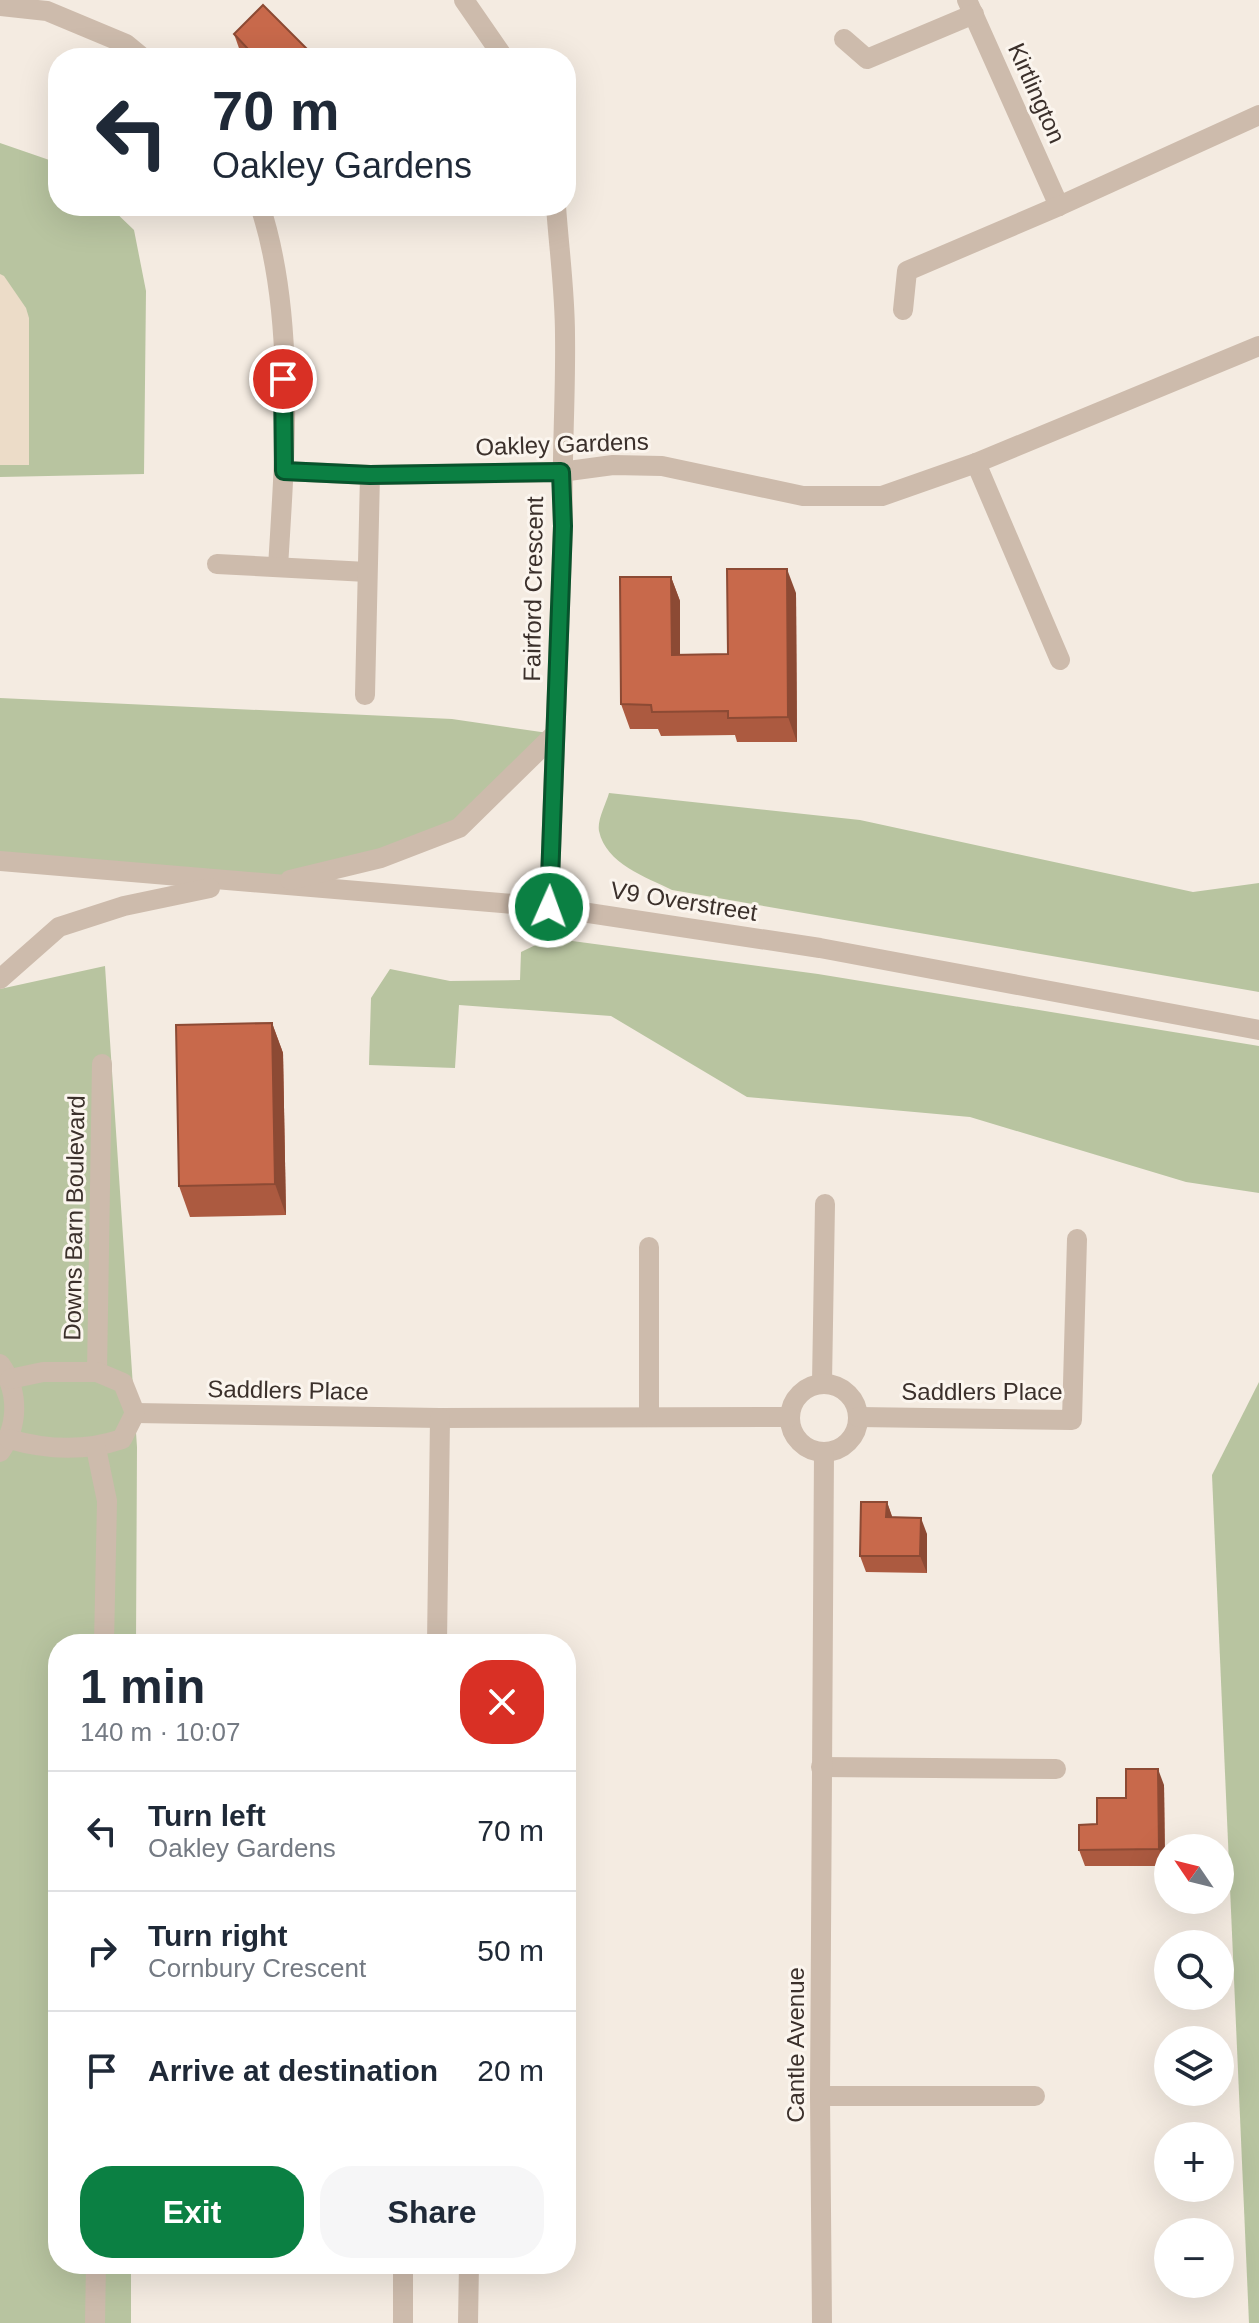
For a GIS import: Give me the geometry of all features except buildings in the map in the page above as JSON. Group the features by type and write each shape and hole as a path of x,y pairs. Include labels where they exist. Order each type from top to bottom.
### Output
{"street":[{"path":"464,0 497,48"},
{"path":"0,6 47,11 131,48"},
{"path":"844,39 867,59 970,7"},
{"name":"Kirtlington","path":"970,7 1059,206"},
{"path":"903,310 907,271 1259,115"},
{"path":"263,216 272,243 282,318 284,471 278,567"},
{"name":"Fairford Crescent","path":"549,907 565,423 565,330 557,216"},
{"name":"Oakley Gardens","path":"284,471 370,475 561,472 613,465 662,466 803,496 882,496 976,463 1259,346"},
{"path":"976,463 1060,660"},
{"path":"365,695 370,475"},
{"path":"217,564 367,572"},
{"path":"270,884 381,858 459,828 555,734"},
{"name":"V9 Overstreet","path":"0,861 549,907 820,948 1259,1030"},
{"path":"0,979 59,927 124,906 237,882"},
{"name":"Downs Barn Boulevard","path":"97,1372 102,1064"},
{"path":"822,1383 825,1204"},
{"name":"Saddlers Place","path":"858,1417 1072,1420 1077,1239"},
{"path":"649,1247 649,1417"},
{"path":"5,1372 97,1372 123,1383 135,1413 122,1439 96,1448 4,1445 15,1409 5,1372"},
{"path":"822,1383 843,1389 856,1406 858,1417 852,1438 835,1451 824,1452 803,1445 796,1438 789,1417 796,1398 803,1390 822,1383"},
{"name":"Saddlers Place","path":"135,1413 440,1418 789,1417"},
{"path":"437,1634 440,1418"},
{"path":"96,1448 107,1501 104,1634"},
{"name":"Cantle Avenue","path":"822,2323 820,2096 824,1452"},
{"path":"821,1767 1056,1769"},
{"path":"820,2096 1035,2096"},
{"path":"95,2323 96,2274"},
{"path":"403,2274 403,2323"},
{"path":"468,2323 469,2274"}],"green space":[{"path":"0,143 48,160 48,216 119,216 134,230 146,291 144,474 0,477"},
{"path":"0,698 452,719 555,734 459,828 270,884 0,861"},
{"path":"609,793 860,820 1193,892 1259,883 1259,992 672,890 628,868 603,842 599,831 600,817"},
{"path":"550,938 818,974 1259,1046 1259,1193 1186,1182 970,1117 747,1097 611,1016 459,1005 455,1068 369,1065 371,998 390,969 450,981 520,980 521,952"},
{"path":"105,966 137,1447 136,1634 48,1634 48,2274 131,2274 131,2323 0,2323 0,989"},
{"path":"1259,1382 1259,2323 1249,2323 1231,1914 1234,1914 1234,1834 1228,1834 1212,1475"}],"shaded area":[{"path":"0,274 26,308 29,318 29,465 0,465"}],"route":[{"path":"283,379 284,471 370,475 561,472 563,526 549,907"}]}
